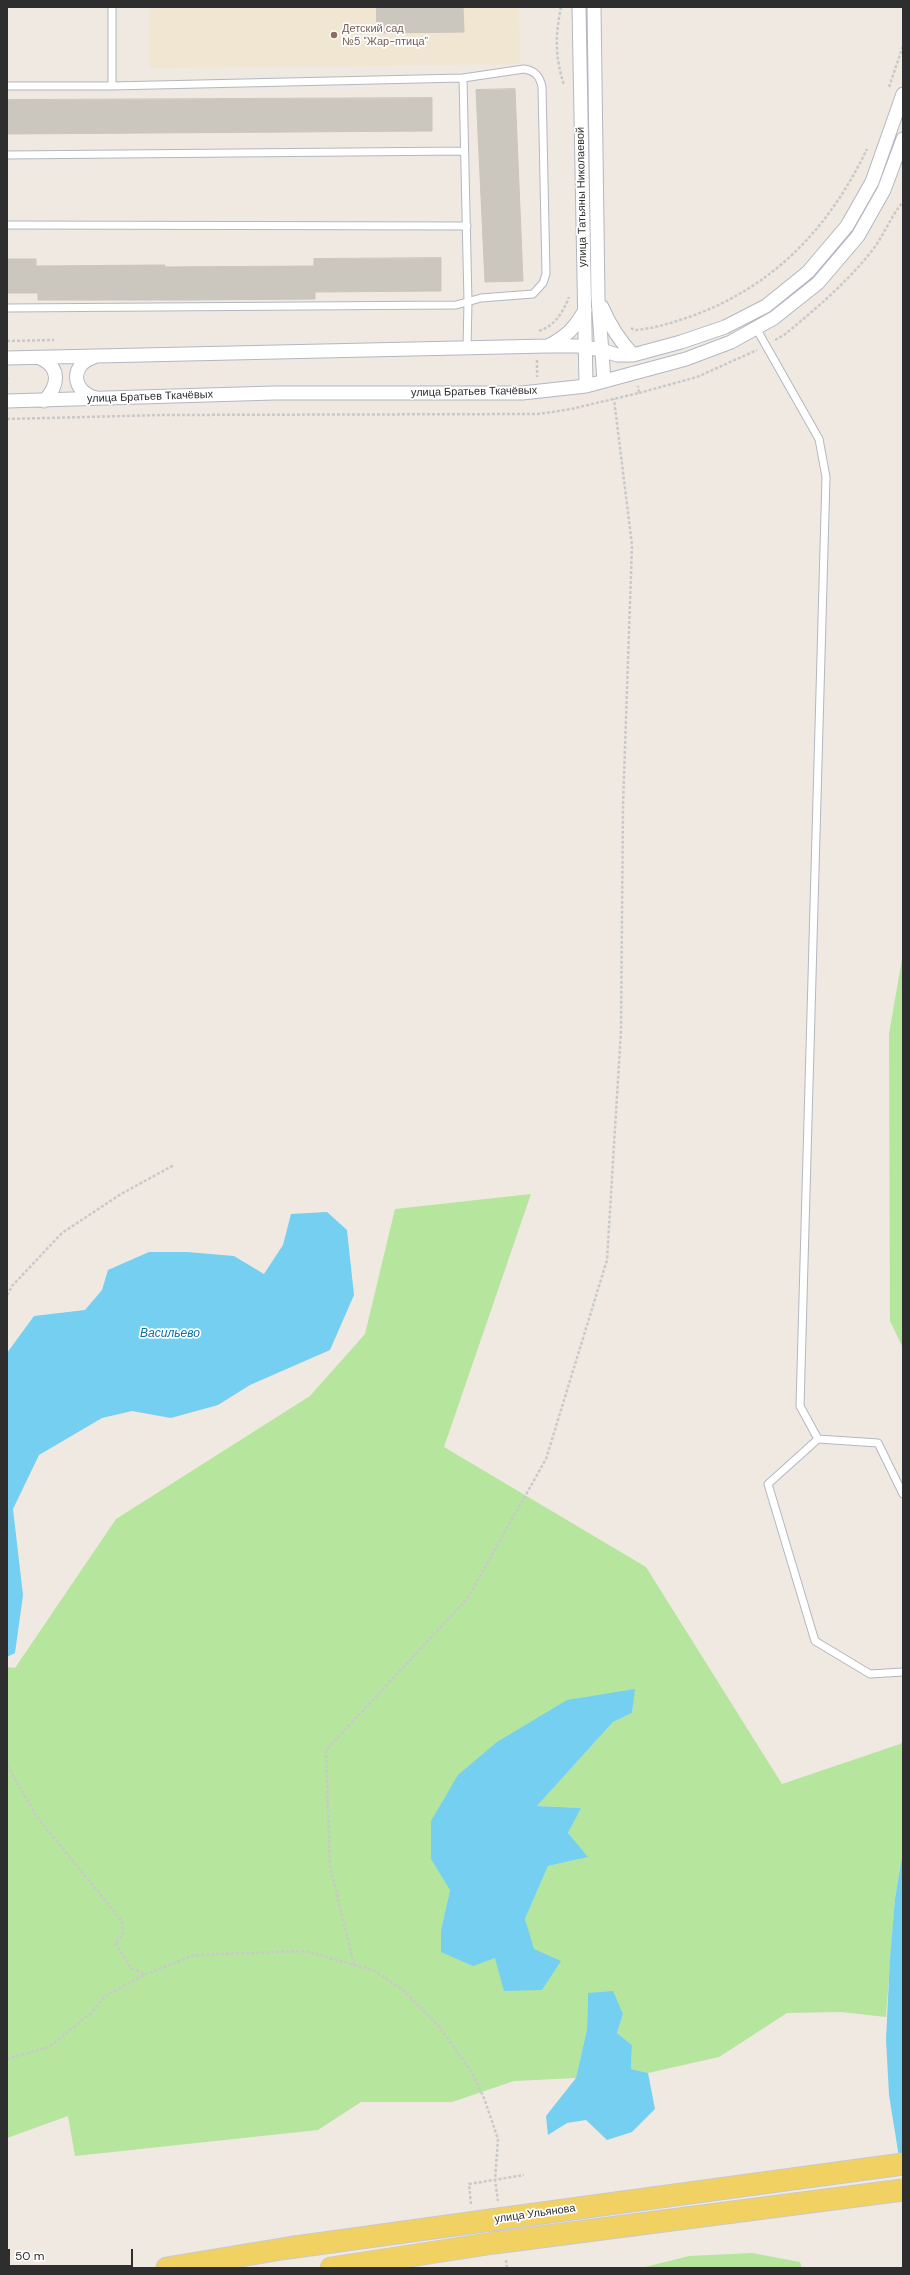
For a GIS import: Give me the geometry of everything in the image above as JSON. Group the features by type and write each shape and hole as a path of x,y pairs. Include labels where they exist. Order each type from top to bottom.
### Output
{"main road":[{"name":"улица Ульянова","path":"167,2268 495,2214 903,2164"},
{"name":"улица Ульянова","path":"331,2268 500,2248 903,2190"}],"street":[{"name":"улица Татьяны Николаевой","path":"579,7 586,386"},
{"name":"улица Татьяны Николаевой","path":"594,7 598,298 604,381"},
{"path":"7,358 542,346 585,347 602,350 617,355 633,355 681,342 725,327 766,306 808,272 847,226 872,182 903,94"},
{"name":"улица Братьев Ткачёвых","path":"7,401 274,393 522,393 586,386 686,359 731,342 774,318 818,282 858,236 884,190 903,139"},
{"path":"598,298 608,322 620,341 633,355"},
{"path":"542,346 566,336 578,323 584,310"},
{"path":"98,356 85,360 78,369 77,380 84,393 98,399"},
{"path":"40,358 50,363 55,373 56,384 51,394 44,401"}],"lane":[{"path":"112,7 112,86"},
{"path":"7,86 112,86 463,78 524,70 536,74 540,80 546,274 543,283 532,294 481,298 456,305 7,308"},
{"path":"463,78 467,226 467,348"},
{"path":"7,155 464,151"},
{"path":"7,225 467,226"},
{"path":"756,328 819,439 826,477 800,1406 818,1439"},
{"path":"903,1494 878,1443 818,1439 768,1484 815,1641 870,1674 903,1672"}],"path":[{"path":"561,7 556,32 557,62 566,90"},
{"path":"888,89 903,46"},
{"path":"629,326 634,330 647,330 718,307 752,288 782,265 808,240 853,178 868,146"},
{"path":"7,419 164,415 538,414 538,391 542,346 536,332 546,328 563,312 570,290"},
{"path":"354,1965 330,1866 326,1750 467,1599 546,1459 607,1260 621,1030 624,805 632,545 614,399"},
{"path":"7,1295 12,1286 62,1233 121,1194 174,1165"},
{"path":"7,1765 37,1817 86,1880 122,1921 123,1935 115,1943 132,1969 146,1974"},
{"path":"7,2059 49,2047 91,2013 104,1996 146,1974 194,1955 304,1951 372,1970 403,1990 438,2025 471,2071 484,2098 498,2139 495,2180 495,2214"},
{"path":"472,2205 469,2184 524,2175"},
{"path":"500,2248 507,2268"}],"shaded area":[{"name":"Детский сад №5 \"Жар-птица\"","path":"149,7 519,7 520,64 150,68"}],"green space":[{"path":"903,953 903,1348 890,1321 889,1034"},
{"path":"531,1194 444,1447 646,1567 782,1784 900,1744 903,1741 903,1850 895,1899 886,2017 841,2012 787,2013 719,2057 648,2073 631,2069 632,2045 617,2033 623,2014 588,1994 587,2029 576,2078 514,2081 452,2102 361,2102 318,2130 75,2156 68,2116 7,2138 7,1667 15,1668 116,1519 310,1396 365,1334 395,1209","holes":["634,1689 632,1713 613,1722 537,1806 580,1808 568,1833 587,1857 548,1866 525,1919 533,1950 495,1958 441,1930 450,1890"]},
{"path":"752,2253 800,2262 802,2268 641,2268 689,2256"}],"water":[{"name":"Васильево","path":"327,1212 347,1230 354,1295 330,1350 250,1385 218,1405 171,1418 132,1411 102,1418 39,1455 13,1509 23,1595 15,1653 7,1657 7,1353 34,1316 85,1310 102,1290 108,1270 149,1252 187,1252 234,1256 264,1274 283,1245 291,1214"},
{"path":"635,1689 632,1713 613,1722 537,1806 581,1808 568,1833 588,1857 548,1866 525,1919 534,1949 561,1961 542,1990 504,1991 495,1958 473,1966 441,1952 441,1930 450,1890 431,1859 431,1821 458,1775 497,1742 567,1700"},
{"path":"903,1850 903,2182 889,2095 886,2039 895,1899"},
{"path":"613,1991 623,2014 617,2033 632,2045 631,2069 648,2073 655,2109 632,2132 607,2140 586,2120 567,2123 548,2135 546,2116 576,2078 587,2029 588,1993"}],"building":[{"path":"377,7 463,7 464,32 377,33"},
{"path":"515,89 523,281 485,282 476,90"},
{"path":"432,98 432,131 7,134 7,100"},
{"path":"441,258 441,291 315,292 315,299 187,300 38,300 38,293 7,293 7,259 36,259 36,266 165,265 165,267 314,266 314,259"}],"place":[{"name":"Детский сад №5 \"Жар-птица\"","path":"334,35"}]}
